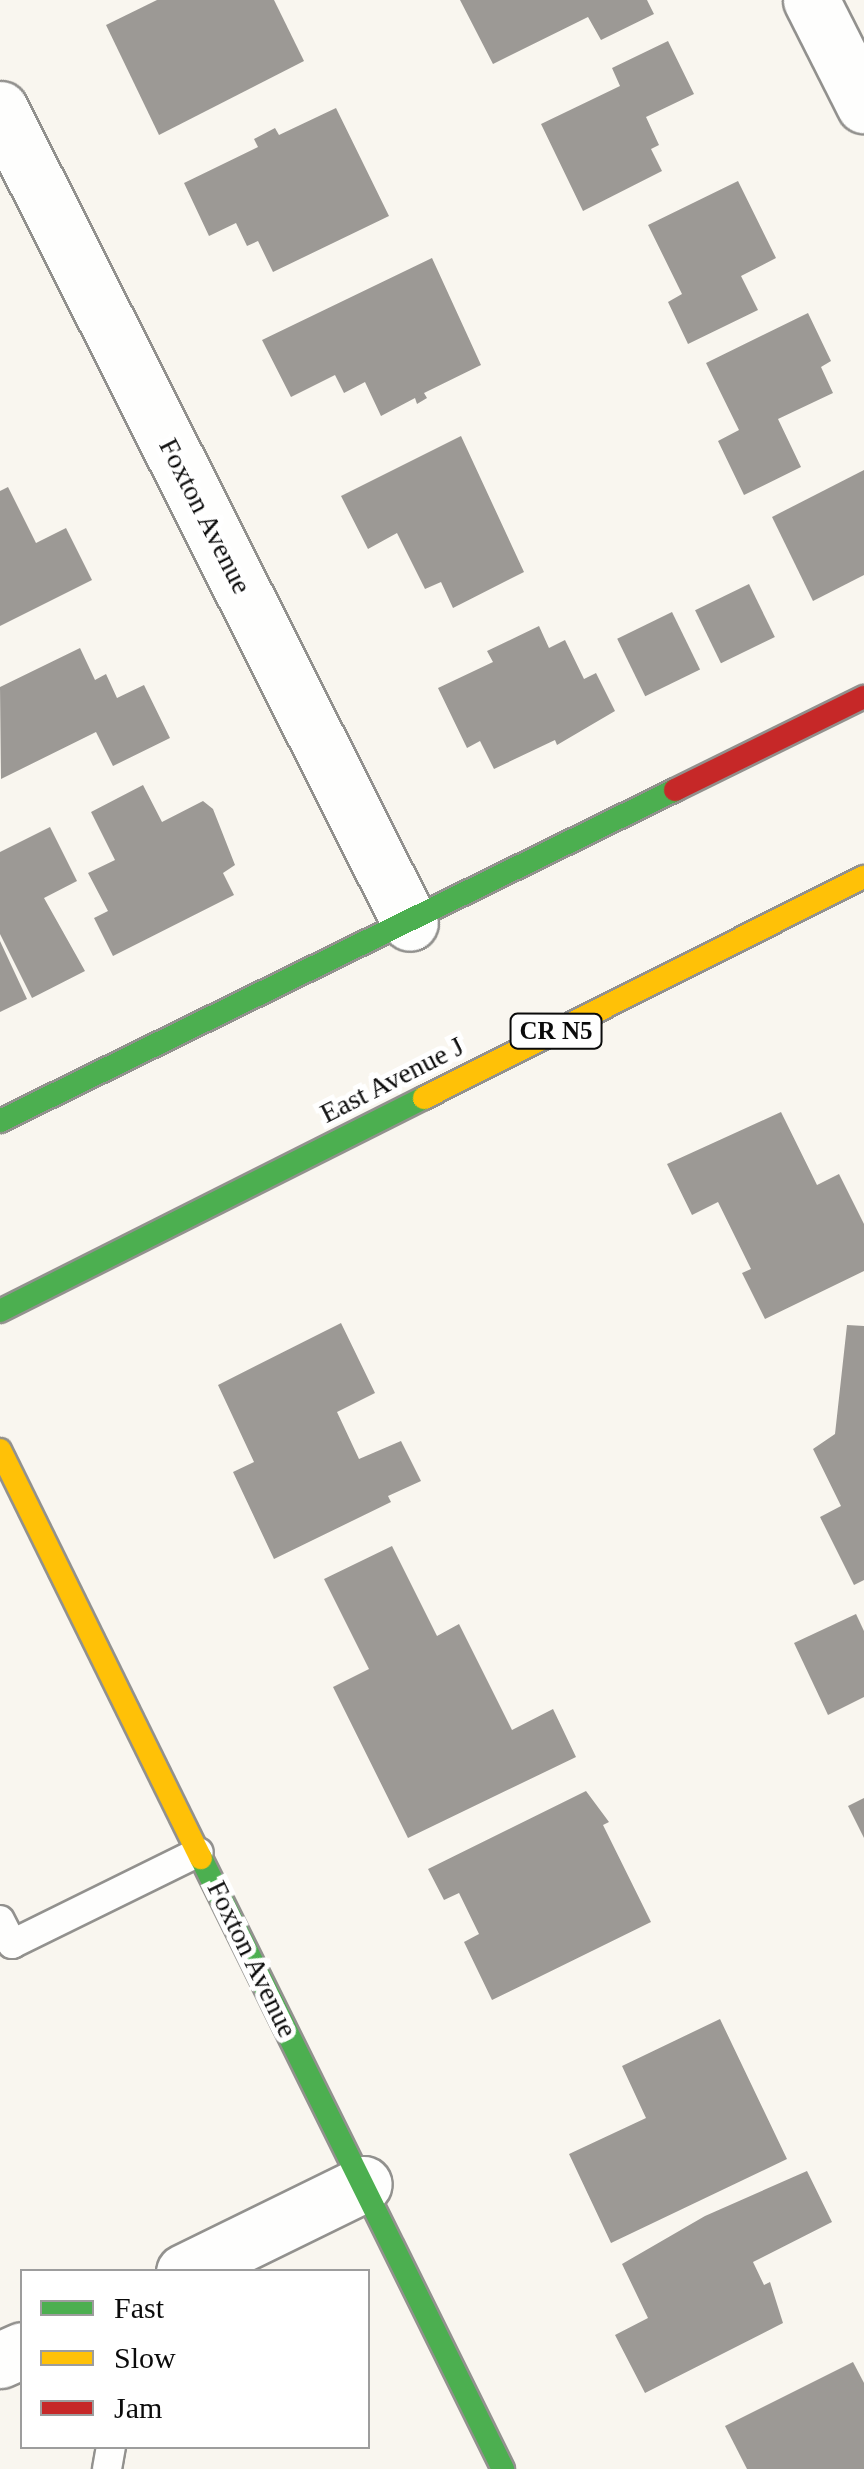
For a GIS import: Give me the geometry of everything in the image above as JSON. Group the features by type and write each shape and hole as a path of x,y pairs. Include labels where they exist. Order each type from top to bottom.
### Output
{"street":[{"path":"811,0 864,105"},
{"name":"Foxton Avenue","path":"0,109 410,924"},
{"path":"0,1121 410,924 864,697"},
{"name":"East Avenue J","path":"0,1310 864,877"},
{"name":"Foxton Avenue","path":"0,1450 503,2469"},
{"path":"190,2269 364,2184"}],"lane":[{"path":"0,1920 12,1944 199,1852"}],"building":[{"path":"157,0 274,0 304,61 159,135 106,25"},
{"path":"460,0 647,0 654,14 601,40 588,17 493,64"},
{"path":"668,41 694,94 646,117 659,145 651,149 662,171 583,211 541,124 620,86 612,68"},
{"path":"336,108 389,216 273,272 258,241 247,246 236,223 209,236 184,183 258,147 254,139 275,128 279,135"},
{"path":"738,181 776,258 741,276 758,310 688,344 668,302 682,294 648,225"},
{"path":"432,258 481,365 424,393 427,398 417,404 415,398 381,416 365,382 344,393 335,375 291,397 262,340"},
{"path":"808,313 831,361 821,367 833,393 778,419 801,467 744,495 718,441 739,430 706,363"},
{"path":"461,436 524,572 453,608 441,582 425,589 397,533 368,549 341,496"},
{"path":"864,470 864,575 813,601 772,517"},
{"path":"8,487 36,543 66,528 92,580 0,626 0,491"},
{"path":"749,584 775,637 721,663 695,610"},
{"path":"672,612 700,670 645,696 617,639"},
{"path":"539,626 549,648 565,640 584,679 596,673 615,711 557,745 555,740 494,769 480,741 467,748 438,688 493,662 487,651"},
{"path":"80,648 95,680 106,674 117,698 144,685 170,738 113,766 96,732 1,779 0,687"},
{"path":"143,785 162,822 203,801 213,809 235,865 223,873 234,895 113,956 94,918 108,911 88,873 115,860 91,812"},
{"path":"50,827 77,881 44,898 85,971 32,998 0,934 0,852"},
{"path":"0,941 27,999 0,1012"},
{"path":"781,1112 817,1185 839,1174 864,1224 864,1271 765,1319 742,1273 751,1269 718,1202 692,1215 667,1164"},
{"path":"341,1323 375,1393 337,1412 359,1459 401,1441 421,1481 388,1496 391,1502 274,1559 233,1472 254,1462 218,1385"},
{"path":"847,1325 864,1326 864,1580 854,1585 820,1517 841,1506 813,1449 835,1434"},
{"path":"392,1546 437,1636 459,1624 512,1730 553,1709 576,1757 408,1838 333,1687 369,1669 324,1579"},
{"path":"856,1614 864,1631 864,1697 828,1715 794,1643"},
{"path":"586,1791 609,1822 603,1825 651,1922 492,2000 464,1942 479,1934 459,1893 444,1900 428,1869"},
{"path":"864,1798 864,1838 848,1806"},
{"path":"720,2019 787,2159 611,2243 569,2154 646,2118 622,2066"},
{"path":"807,2171 832,2222 753,2262 764,2285 770,2282 783,2323 645,2393 615,2335 648,2318 622,2264 705,2216"},
{"path":"853,2362 864,2383 864,2469 747,2469 725,2426"}],"traffic: fast":[{"path":"0,1121 675,790"},
{"path":"0,1311 424,1098"},
{"path":"201,1858 503,2469"}],"traffic: slow":[{"path":"424,1098 864,877"},
{"path":"0,1450 201,1858"}],"traffic: jam":[{"path":"675,790 864,697"}]}
